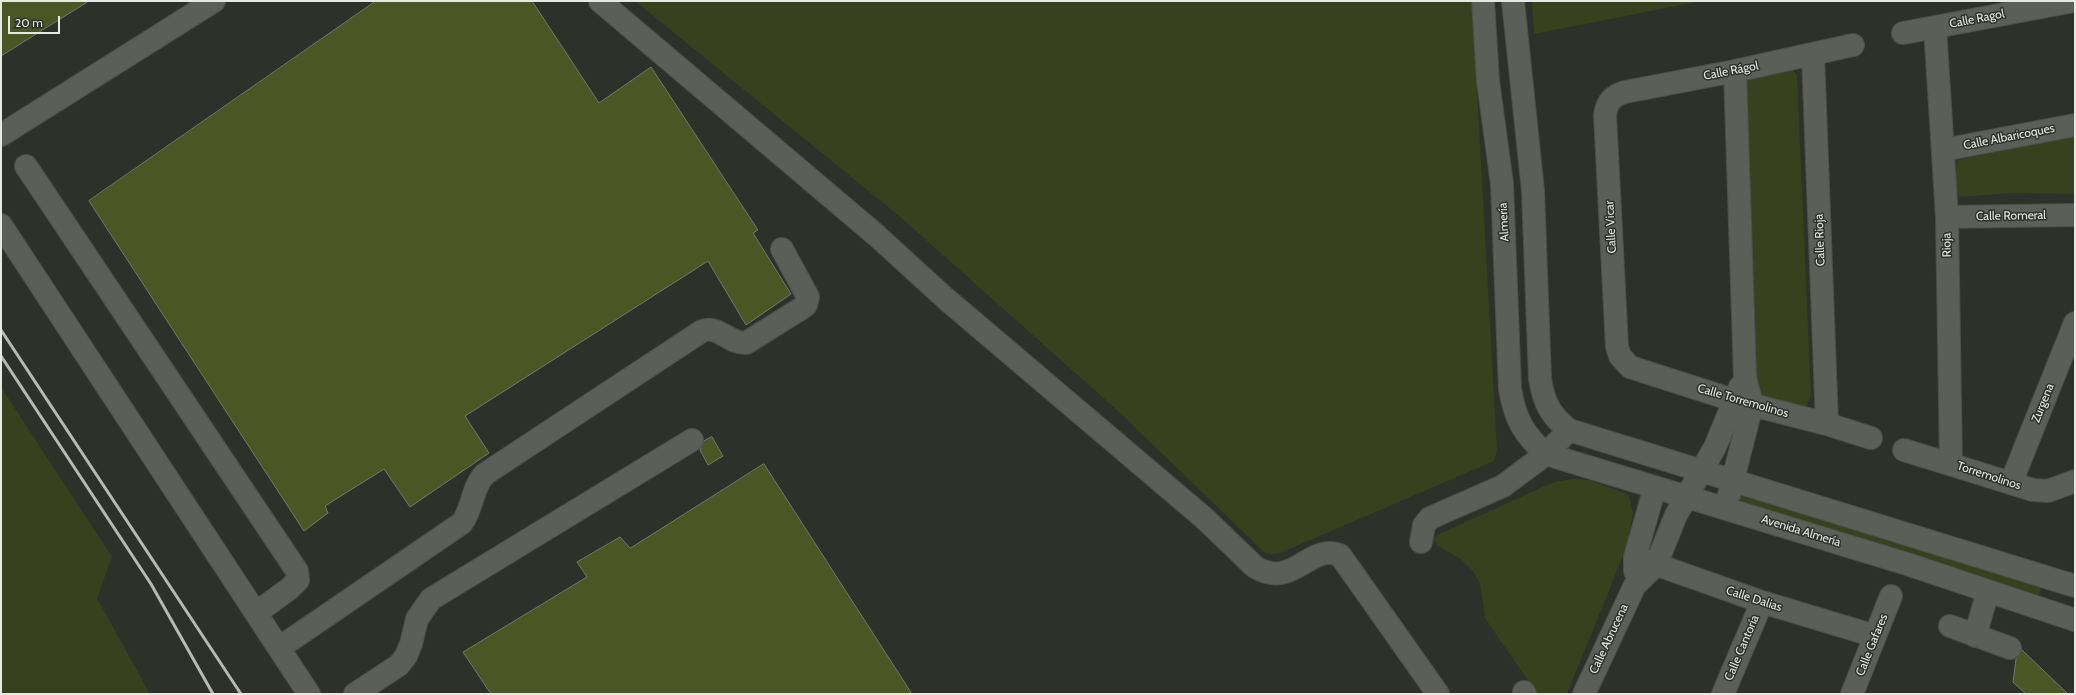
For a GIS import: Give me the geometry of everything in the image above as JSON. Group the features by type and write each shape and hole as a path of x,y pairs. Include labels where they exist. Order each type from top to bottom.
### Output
{"street":[{"path":"1,135 214,1"},
{"path":"600,1 858,220 945,298 1204,518 1255,567 1263,572 1273,574 1282,573 1321,554 1334,552 1340,555 1438,694"},
{"name":"Almería","path":"1483,1 1489,88 1502,184 1510,389 1513,407 1521,426 1538,447"},
{"path":"1513,1 1533,191 1540,379 1542,394 1548,407 1557,420 1569,430 2075,586"},
{"name":"Calle Ragol","path":"1903,33 2074,1"},
{"name":"Rioja","path":"1935,27 1947,217 1951,464"},
{"name":"Calle Rágol","path":"1610,99 1625,92 1813,55 1853,45"},
{"name":"Calle Rioja","path":"1813,55 1827,424"},
{"path":"1725,508 1733,480 1745,377 1735,71"},
{"name":"Calle Vicar","path":"1610,99 1606,106 1605,115 1617,339 1620,356"},
{"name":"Calle Albaricoques","path":"1943,150 2075,125"},
{"path":"26,166 297,571 298,580 294,585 256,613"},
{"name":"Calle Romeral","path":"1947,217 2075,215"},
{"path":"1,225 309,694"},
{"path":"279,648 462,523 467,517 480,479 485,474 702,331 712,329 736,342 746,343 806,305 808,297 782,249"},
{"name":"Zurgena","path":"2011,483 2075,323"},
{"name":"Calle Torremolinos","path":"1620,356 1630,367 1743,403 1827,424 1870,438"},
{"path":"1687,497 1721,434 1743,403"},
{"path":"1420,542 1424,525 1430,518 1503,486 1538,447 1569,430"},
{"path":"355,694 399,665 406,656 411,644 417,619 431,599 692,440"},
{"name":"Avenida Almería","path":"1538,447 1655,487 1988,591 2075,620"},
{"name":"Torremolinos","path":"1904,450 2033,490 2048,491 2075,480"},
{"name":"Calle Abrucena","path":"1584,694 1634,585 1635,557 1655,487"},
{"name":"Calle Abrucena","path":"1634,585 1656,565 1668,532 1687,497"},
{"name":"Calle Dalias","path":"1635,557 1762,602 1875,636"},
{"path":"1975,636 1988,591"},
{"name":"Calle Gafares","path":"1852,694 1891,596"},
{"name":"Calle Cantoría","path":"1723,694 1762,602"},
{"path":"1950,626 2010,648"}],"green space":[{"path":"635,1 1472,1 1497,450 1494,461 1280,553 1271,554 1264,552 1118,411 898,215"},
{"path":"1532,1 1701,1 1534,34"},
{"path":"1792,68 1797,76 1811,396 1807,405 1799,409 1763,396 1758,393 1755,387 1746,80 1749,77"},
{"path":"2075,136 2075,194 2012,193 1959,197 1954,177 1958,160"},
{"path":"1,387 112,557 97,598 150,694 1,694"},
{"path":"1573,479 1590,480 1629,495 1633,513 1627,546 1567,694 1537,694 1485,618 1480,583 1473,571 1461,559 1438,546 1434,539 1437,535 1554,482"},
{"path":"1738,491 2042,585 2039,595 1735,502"}],"building":[{"path":"1,1 89,1 1,56"},
{"path":"376,1 532,1 599,103 651,67 758,230 753,233 791,294 746,325 708,261 465,416 489,453 410,507 384,469 325,506 328,513 304,531 89,201"},
{"path":"712,437 723,456 708,465 700,450 704,441"},
{"path":"764,464 912,694 491,694 463,652 587,577 577,562 620,537 630,548"},
{"path":"2022,650 2068,694 2026,694 2013,682 2016,659"}],"railway":[{"path":"1,330 241,694"},
{"path":"1,356 151,584 213,694"}]}
